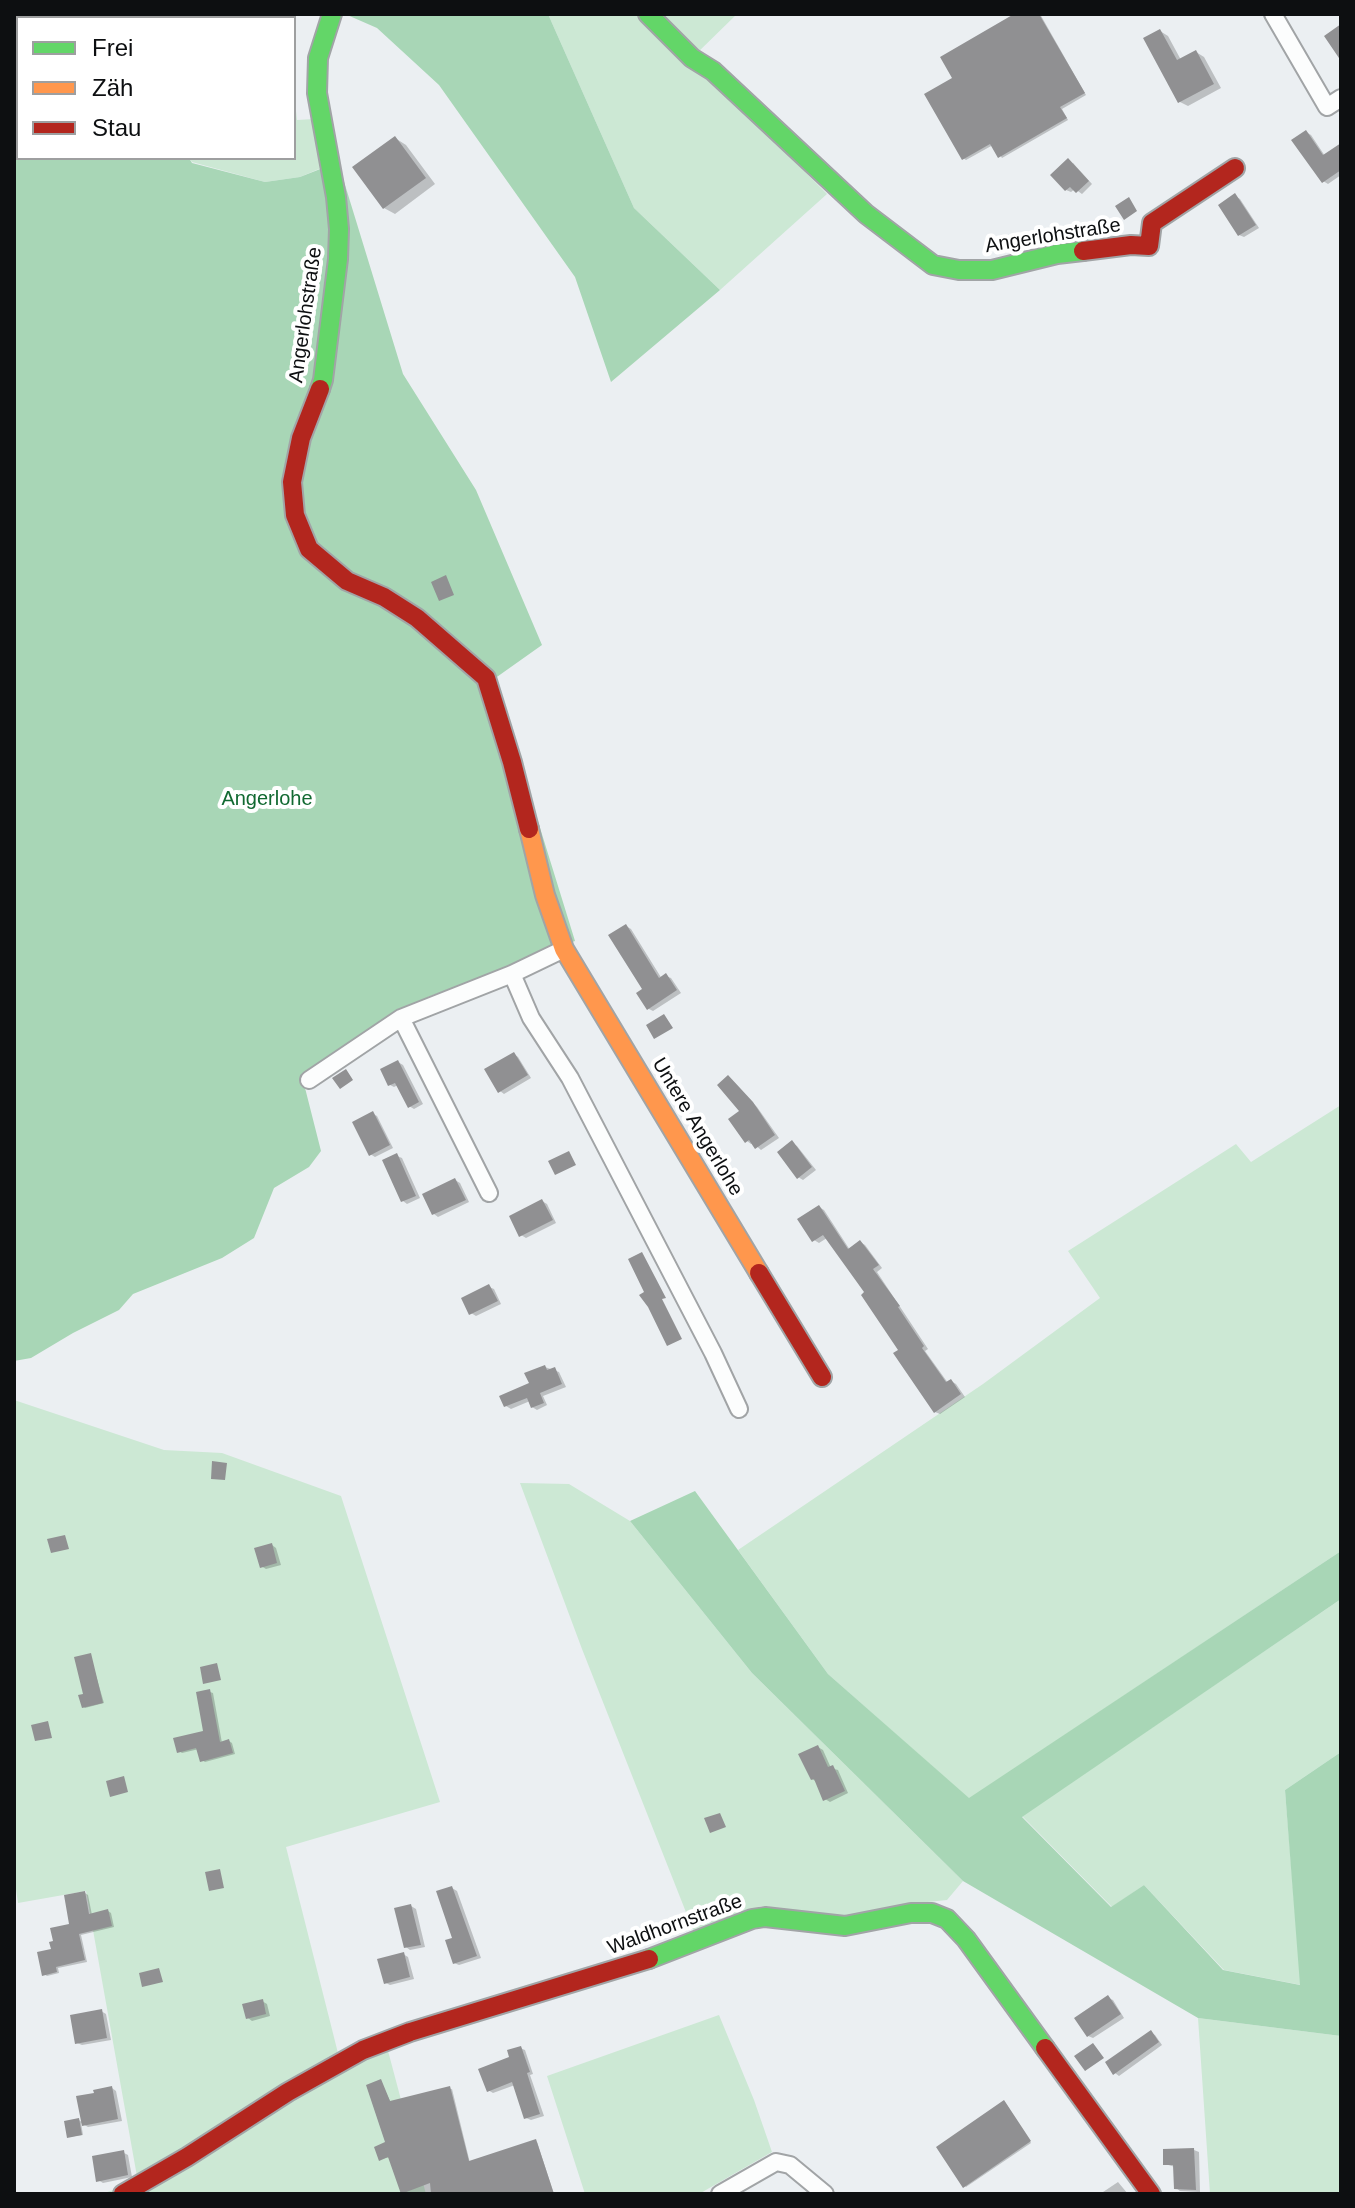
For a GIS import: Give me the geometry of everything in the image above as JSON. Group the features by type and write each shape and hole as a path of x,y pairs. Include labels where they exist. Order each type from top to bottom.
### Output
{"street":[{"name":"Angerlohstraße","path":"332,14 318,58 317,93 336,197 338,259 323,380 301,438 292,482 295,515 309,549 347,581 384,597 417,618 486,678 512,762 545,895 564,949"},
{"name":"Angerlohstraße","path":"648,14 692,58 713,71 866,214 933,265 959,270 992,270 1057,254 1131,245 1149,246 1152,223 1235,168"},
{"path":"1273,14 1327,107 1341,98"},
{"path":"309,1080 401,1018 512,974 564,949"},
{"name":"Untere Angerlohe","path":"564,949 822,1377"},
{"path":"512,974 531,1018 570,1078 611,1156 739,1409"},
{"path":"401,1018 489,1193"},
{"name":"Waldhornstraße","path":"123,2194 363,2050 410,2032 637,1964 752,1919 791,1917 846,1926 921,1913 935,1913 950,1920 966,1939 1151,2194"},
{"path":"720,2194 776,2162 790,2165 825,2194"}],"green space":[{"name":"Angerlohe","path":"14,14 252,14 16,16 16,160 190,160 265,182 300,177 338,162 403,374 476,490 542,645 494,679 575,941 428,997 303,1080 321,1151 309,1167 274,1188 254,1238 222,1258 133,1294 119,1310 31,1358 14,1361"},
{"path":"345,14 548,14 634,208 720,290 611,382 575,277 439,85 377,28"},
{"path":"548,14 737,14 692,58 827,194 720,290 634,208"},
{"path":"296,111 297,120 314,119 326,166 300,177 265,182 190,160 296,160"},
{"path":"1341,1105 1341,1551 969,1799 828,1674 738,1550 983,1384 1100,1298 1068,1251 1236,1144 1251,1162"},
{"path":"14,1400 164,1450 222,1453 341,1496 440,1802 286,1847 342,2069 387,2047 426,2194 101,2194 138,2182 86,1891 18,1903 14,1875"},
{"path":"520,1483 569,1484 630,1521 752,1673 963,1881 947,1900 836,1918 761,1906 695,1935"},
{"path":"695,1491 828,1674 969,1798 1341,1551 1341,1599 1022,1817 1111,1907 1144,1885 1223,1970 1300,1985 1285,1790 1341,1752 1341,2036 1198,2018 963,1881 752,1673 630,1521"},
{"path":"1341,1599 1341,1752 1285,1790 1301,1985 1224,1970 1144,1885 1112,1907 1022,1816"},
{"path":"719,2015 772,2152 699,2194 585,2194 547,2076"},
{"path":"1198,2018 1341,2036 1341,2194 1210,2194"}],"building":[{"path":"1014,14 1039,14 1085,93 1060,107 1067,118 998,158 990,144 962,160 924,94 952,78 940,57"},
{"path":"1341,24 1341,61 1324,36"},
{"path":"1160,29 1177,60 1196,50 1214,84 1178,103 1143,38"},
{"path":"1306,130 1323,155 1341,143 1341,170 1322,183 1291,140"},
{"path":"395,136 426,178 383,209 352,167"},
{"path":"1068,158 1089,181 1076,193 1070,187 1065,191 1050,175"},
{"path":"1235,193 1256,225 1238,236 1218,205"},
{"path":"1129,197 1137,211 1124,220 1115,206"},
{"path":"446,575 454,595 439,601 431,582"},
{"path":"626,924 659,978 666,973 677,990 647,1010 636,993 642,989 608,935"},
{"path":"664,1014 673,1028 654,1039 646,1025"},
{"path":"514,1052 528,1075 498,1093 484,1069"},
{"path":"398,1060 419,1102 408,1108 395,1083 388,1086 380,1069"},
{"path":"346,1069 353,1080 340,1089 332,1078"},
{"path":"728,1075 753,1102 775,1135 755,1149 749,1140 745,1143 728,1119 739,1111 717,1085"},
{"path":"373,1111 390,1145 369,1156 352,1122"},
{"path":"792,1140 812,1167 797,1179 777,1152"},
{"path":"569,1151 576,1165 555,1175 548,1161"},
{"path":"397,1153 416,1196 401,1202 382,1160"},
{"path":"455,1178 466,1200 432,1215 422,1194"},
{"path":"542,1199 553,1220 519,1237 509,1216"},
{"path":"819,1205 848,1249 860,1240 879,1265 873,1269 900,1306 924,1346 922,1348 946,1382 951,1379 961,1394 934,1413 893,1353 898,1350 861,1295 864,1292 823,1235 812,1242 797,1219"},
{"path":"642,1252 666,1298 662,1299 682,1339 667,1346 639,1295 644,1292 628,1259"},
{"path":"489,1284 498,1301 469,1315 461,1298"},
{"path":"545,1365 547,1370 555,1367 562,1384 540,1393 544,1403 531,1408 527,1398 504,1407 499,1396 529,1383 524,1373"},
{"path":"212,1461 227,1463 225,1480 211,1479"},
{"path":"65,1535 69,1549 51,1553 47,1539"},
{"path":"272,1543 277,1563 260,1568 254,1548"},
{"path":"91,1653 103,1703 82,1708 78,1695 83,1694 74,1657"},
{"path":"217,1663 221,1680 203,1684 200,1667"},
{"path":"210,1689 220,1742 229,1739 233,1753 200,1762 196,1748 177,1753 173,1738 203,1731 196,1692"},
{"path":"48,1721 52,1738 35,1741 31,1725"},
{"path":"818,1745 828,1767 833,1765 845,1791 823,1801 798,1754"},
{"path":"124,1776 128,1792 110,1797 106,1781"},
{"path":"720,1813 726,1827 710,1833 704,1818"},
{"path":"220,1869 224,1888 209,1891 205,1872"},
{"path":"452,1886 477,1956 453,1964 445,1940 452,1938 436,1891"},
{"path":"85,1891 89,1914 108,1909 112,1926 79,1934 85,1960 56,1967 57,1972 42,1976 37,1952 51,1949 50,1928 69,1924 64,1895"},
{"path":"411,1904 421,1945 404,1948 394,1908"},
{"path":"404,1952 410,1977 384,1984 377,1959"},
{"path":"159,1968 163,1982 142,1987 139,1973"},
{"path":"1108,1995 1121,2014 1087,2037 1074,2018"},
{"path":"263,1999 266,2014 246,2019 242,2004"},
{"path":"102,2009 107,2038 75,2044 70,2015"},
{"path":"1151,2030 1159,2042 1113,2075 1105,2062"},
{"path":"1093,2043 1104,2058 1085,2071 1074,2056"},
{"path":"521,2046 540,2114 524,2119 512,2082 487,2092 478,2069 509,2057 507,2050"},
{"path":"381,2079 390,2101 450,2086 469,2161 536,2139 554,2194 431,2194 430,2183 401,2194 388,2157 379,2161 374,2147 385,2142 366,2085"},
{"path":"112,2086 118,2119 82,2126 76,2096"},
{"path":"1004,2100 1031,2141 963,2188 936,2147"},
{"path":"79,2118 82,2135 67,2138 64,2121"},
{"path":"1194,2148 1196,2190 1174,2189 1173,2165 1163,2165 1163,2149"},
{"path":"124,2150 128,2175 96,2182 92,2156"}],"traffic: fast":[{"path":"320,389 338,259 339,229 317,93 318,58 332,14"},
{"path":"648,14 692,58 713,71 866,214 933,265 959,270 992,270 1083,251"},
{"path":"649,1959 752,1919 765,1917 845,1926 911,1913 932,1913 947,1919 966,1939 1045,2048"}],"traffic: slow":[{"path":"529,829 545,895 564,949 759,1273"}],"traffic: jam":[{"path":"1083,251 1149,246 1152,223 1235,168"},
{"path":"320,389 301,438 292,482 295,515 309,549 347,581 384,597 417,618 486,678 529,829"},
{"path":"759,1273 822,1377"},
{"path":"123,2194 288,2092 363,2050 410,2032 649,1959"},
{"path":"1045,2048 1151,2194"}]}
